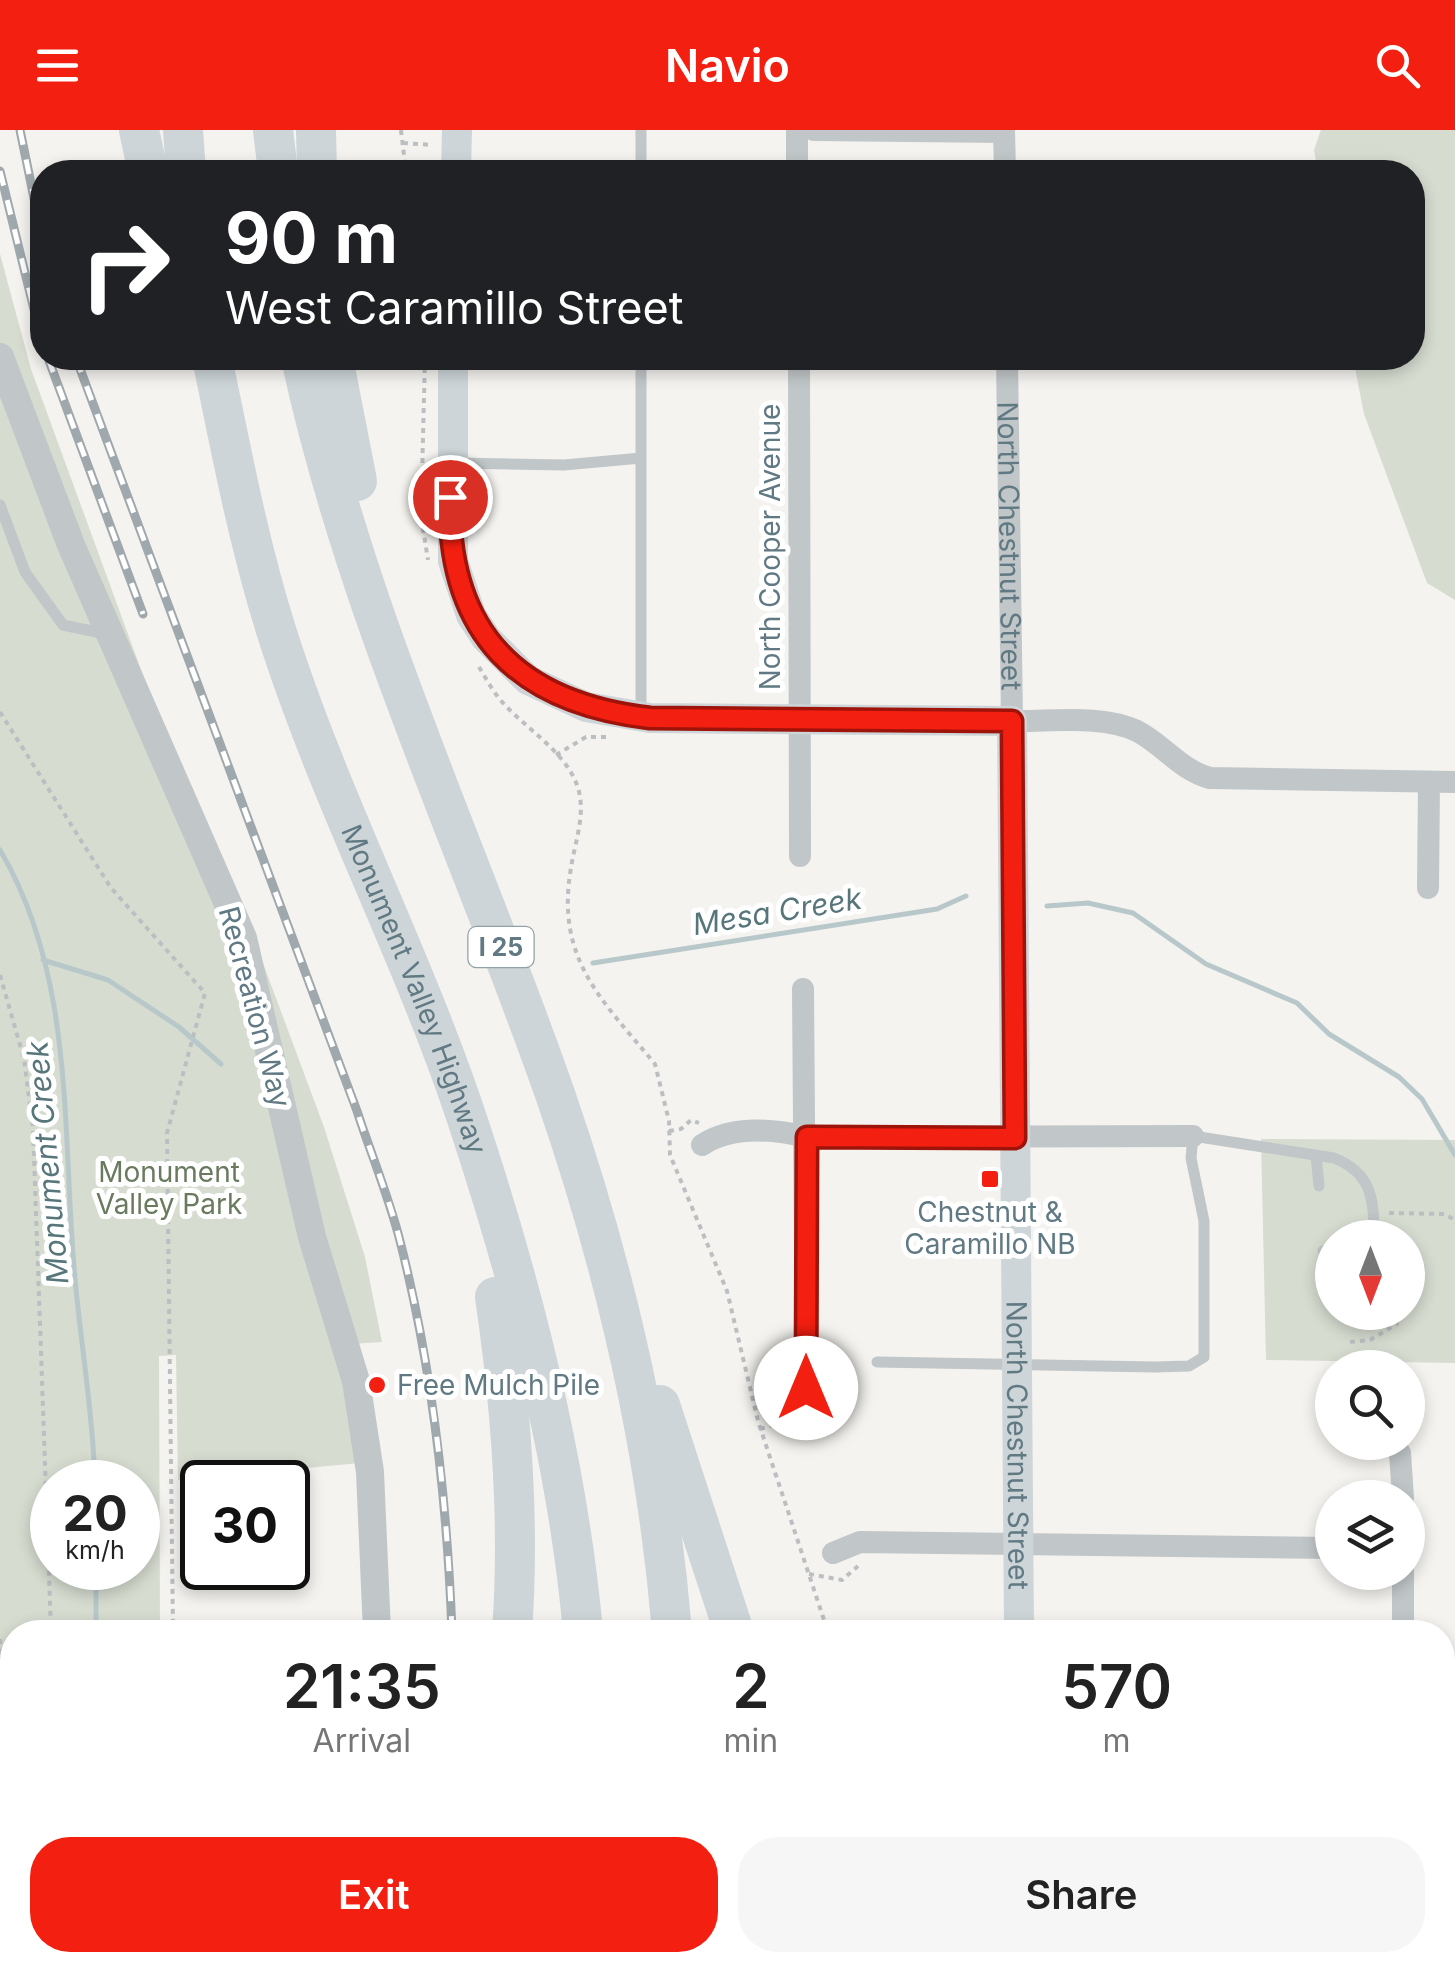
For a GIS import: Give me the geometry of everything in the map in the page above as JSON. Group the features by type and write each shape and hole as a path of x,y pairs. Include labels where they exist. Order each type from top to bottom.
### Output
{"highway":[{"path":"139,130 145,160"},
{"path":"182,130 185,160"},
{"path":"273,130 277,160"},
{"path":"316,130 317,160"},
{"path":"192,370 209,436 252,541"},
{"name":"Monument Valley Highway","path":"215,370 276,631 471,1130 566,1499 581,1620"},
{"name":"I 25","path":"304,370 351,551 386,653 550,1080 602,1246 642,1416 670,1620"},
{"path":"336,370 369,536 386,653"},
{"path":"471,1130 505,1367 515,1584 513,1620"},
{"path":"602,1246 660,1404 730,1620"}],"main road":[{"path":"453,370 453,562 478,645 528,680 586,707 642,717 1012,721"},
{"name":"North Chestnut Street","path":"1012,721 1019,1620"}],"street":[{"path":"797,130 798,160"},
{"path":"814,130 1004,131 1005,160"},
{"name":"Recreation Way","path":"0,357 110,635 243,938 312,1237 356,1381 370,1472 376,1620"},
{"name":"North Cooper Avenue","path":"798,370 800,856"},
{"name":"North Chestnut Street","path":"1007,370 1012,721"},
{"path":"1012,721 1126,727 1193,772 1210,778 1455,782"},
{"path":"1428,888 1429,782"},
{"path":"800,1417 806,1388 803,989"},
{"path":"702,1145 722,1132 807,1137 1193,1136"},
{"path":"833,1553 860,1542 1315,1548"},
{"path":"1403,1590 1403,1620"}],"lane":[{"path":"641,130 641,160"},
{"path":"641,370 642,717"},
{"path":"451,463 564,464 641,458"},
{"path":"0,505 25,572 62,625 110,635"},
{"path":"876,1362 1189,1366 1204,1356 1204,1221 1191,1158 1193,1136 1352,1165 1372,1191 1374,1220"},
{"path":"1316,1156 1319,1186"}],"path":[{"path":"402,130 405,160"},
{"path":"403,143 456,150"},
{"path":"426,370 421,516 430,566"},
{"path":"478,645 501,701 556,755 577,784 581,804 568,914 577,962 587,982 655,1064 661,1080 670,1154 727,1291 758,1421 824,1620"},
{"path":"0,712 111,888 205,992 167,1132 173,1620"},
{"path":"556,755 586,737 612,737"},
{"path":"0,975 24,1059 33,1128 51,1620"},
{"path":"1374,1214 1444,1214 1455,1220"},
{"path":"1350,1342 1370,1340 1387,1330"}],"green space":[{"path":"1321,130 1455,130 1455,600 1427,583 1364,414 1355,370 1425,370 1425,160 1316,160 1314,150"},
{"name":"Monument Valley Park","path":"0,254 30,370 166,738 257,947 324,1127 365,1257 382,1342 337,1345 360,1463 310,1468 310,1460 180,1460 178,1480 176,1355 159,1356 159,1460 30,1460 30,1590 160,1590 160,1620 0,1620"},
{"path":"1261,1139 1455,1140 1455,1363 1425,1363 1425,1350 1315,1350 1315,1361 1266,1360"}],"waterway":[{"name":"Monument Creek","path":"0,850 40,945 60,1047 73,1254 93,1460"},
{"name":"Mesa Creek","path":"593,963 937,909 966,896"},
{"name":"Mesa Creek","path":"1047,906 1088,903 1133,913 1206,964 1297,1003 1329,1034 1399,1077 1422,1099 1455,1155"},
{"name":"Mesa Creek","path":"43,960 108,980 179,1027 221,1064"},
{"name":"Monument Creek","path":"96,1590 96,1620"}],"railway":[{"path":"20,130 30,179"},
{"path":"0,171 30,293"},
{"path":"52,370 143,614"},
{"path":"80,370 396,1225 412,1289 436,1435 451,1620"}],"place":[{"name":"Chestnut & Caramillo NB","path":"990,1179"},
{"name":"Free Mulch Pile","path":"377,1385"}],"route":[{"path":"450,497 453,562 471,615 505,660 528,680 556,696 586,707 650,718 1012,721 1015,1138 807,1137 806,1388"}]}
